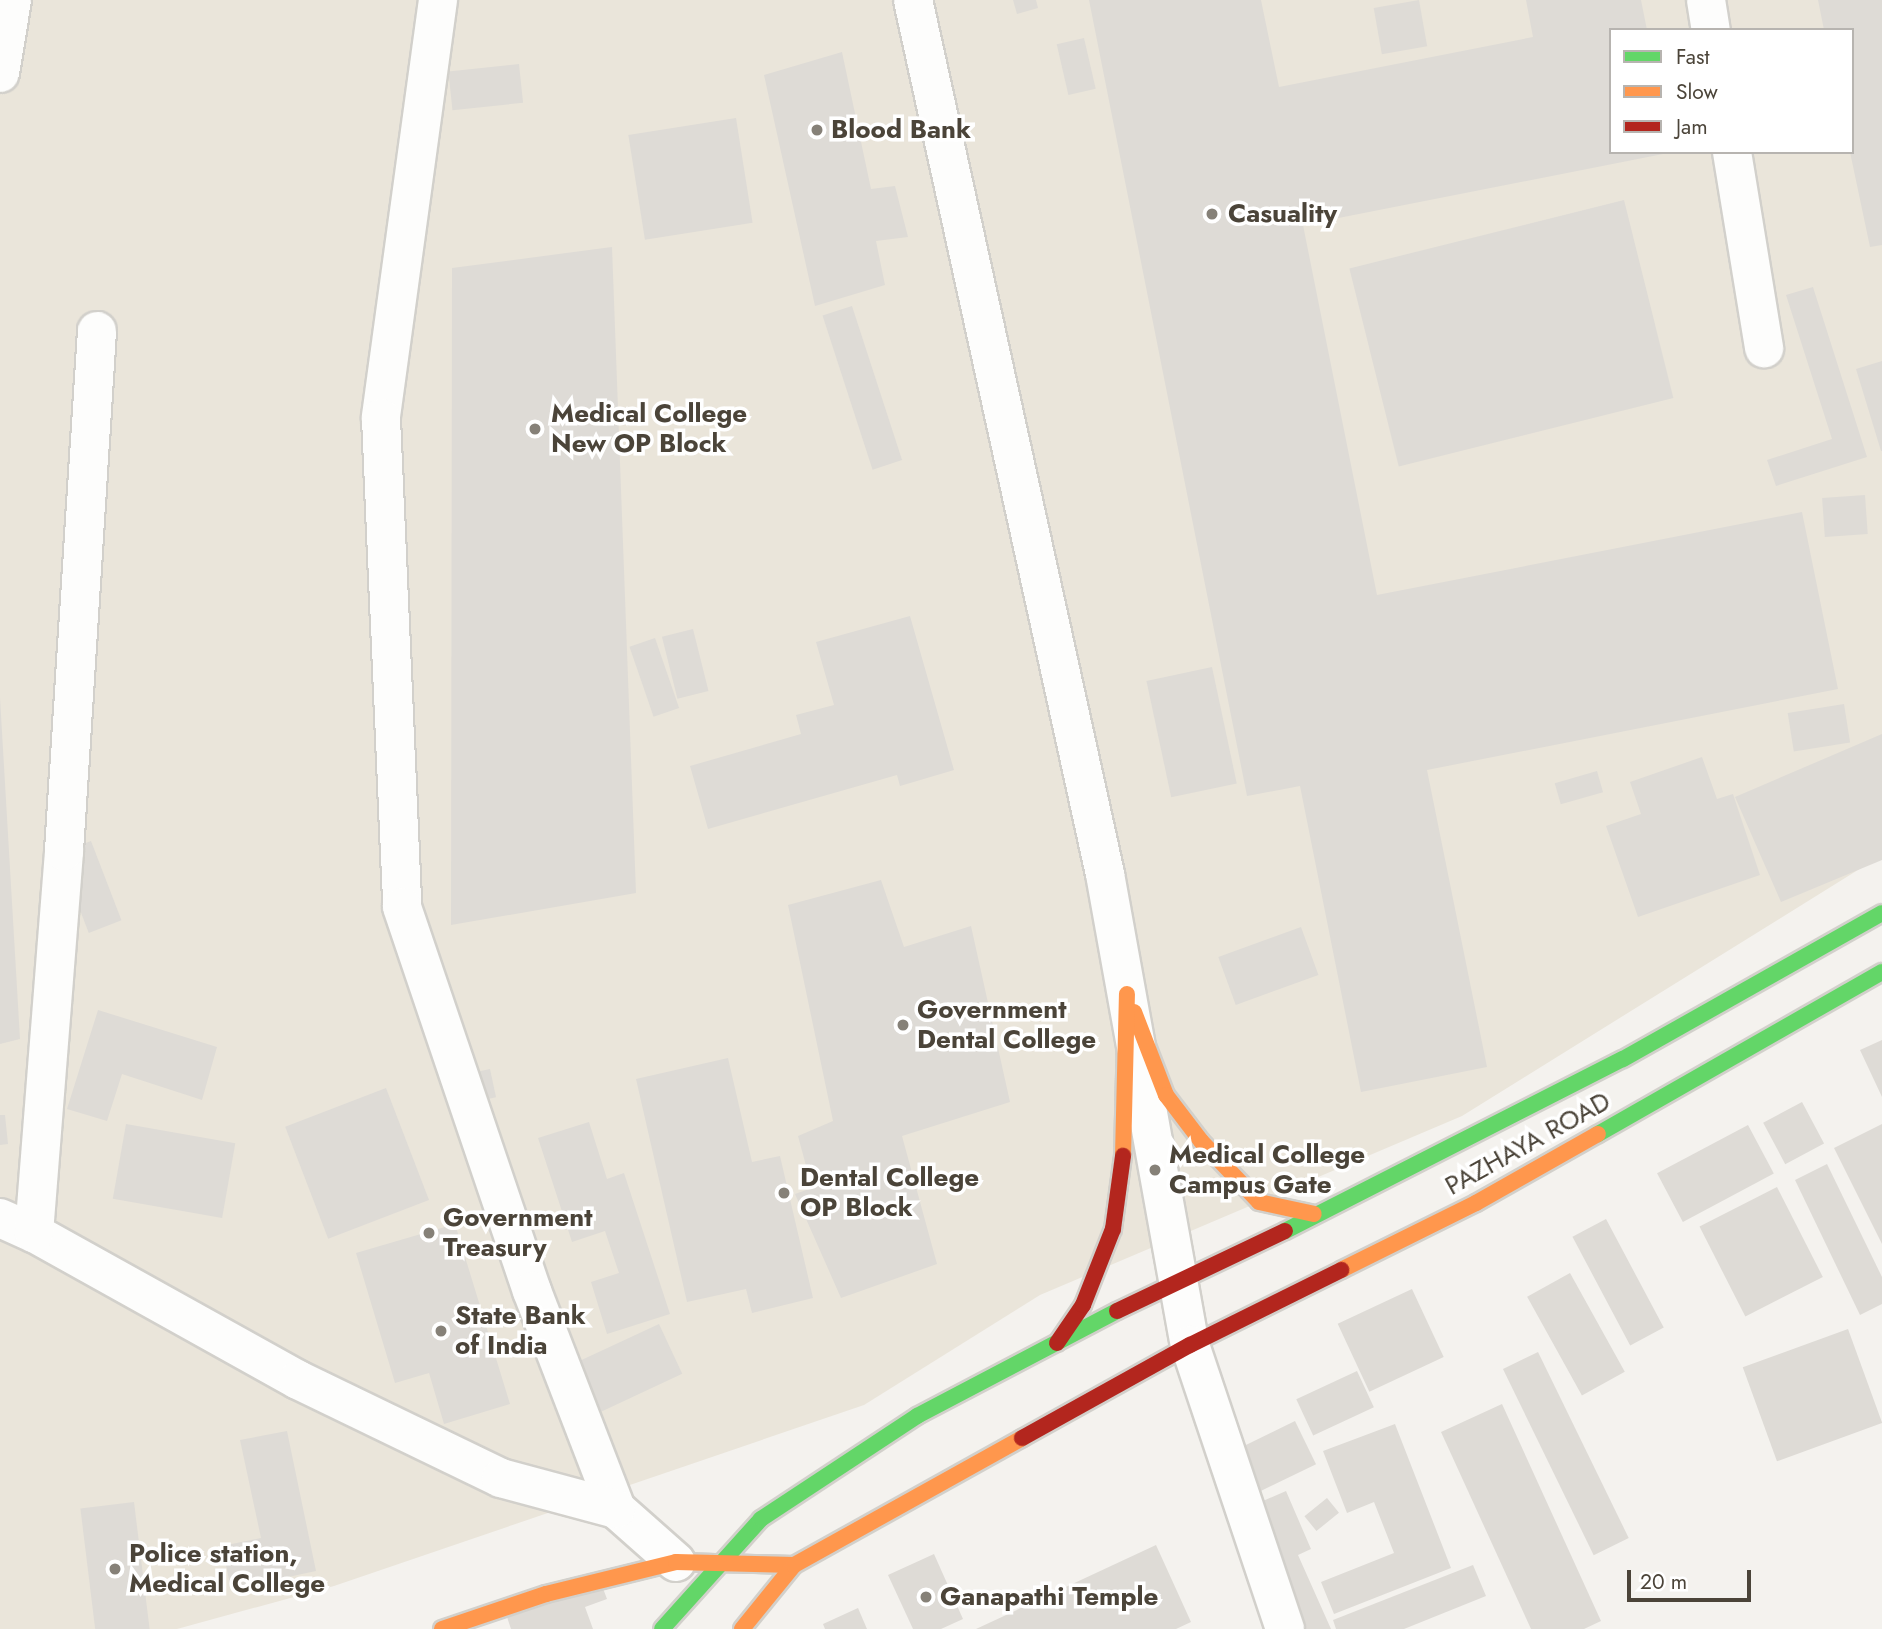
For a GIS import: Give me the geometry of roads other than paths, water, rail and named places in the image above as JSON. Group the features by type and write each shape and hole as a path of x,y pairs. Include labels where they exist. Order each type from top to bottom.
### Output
{"main road":[{"path":"662,1629 717,1563 761,1519 824,1474 917,1416 1178,1281 1407,1172 1623,1059 1882,913"},
{"name":"PAZHAYA ROAD","path":"794,1565 1190,1345 1476,1203 1882,972"},
{"path":"1127,994 1166,1095 1201,1141 1259,1202 1314,1214"},
{"path":"1057,1343 1083,1305 1113,1229 1125,1145 1127,994"},
{"path":"442,1629 546,1594 676,1562 794,1565"},
{"path":"742,1629 794,1565"}],"street":[{"path":"0,73 12,0"},
{"path":"438,0 381,418 402,907 532,1291 616,1509"},
{"path":"913,0 1127,994 1190,1345 1285,1629"},
{"path":"1706,0 1711,28"},
{"path":"1732,154 1764,348"},
{"path":"97,331 64,851 17,1226 298,1380 501,1478 616,1509 676,1562"}],"place":[{"name":"Blood Bank","path":"817,130"},
{"name":"Casuality","path":"1212,214"},
{"name":"Medical College New OP Block","path":"535,429"},
{"name":"Government Dental College","path":"903,1025"},
{"name":"Medical College Campus Gate","path":"1155,1170"},
{"name":"Dental College OP Block","path":"784,1193"},
{"name":"Government Treasury","path":"429,1233"},
{"name":"State Bank of India","path":"441,1331"},
{"name":"Police station, Medical College","path":"115,1569"},
{"name":"Ganapathi Temple","path":"926,1597"}]}
